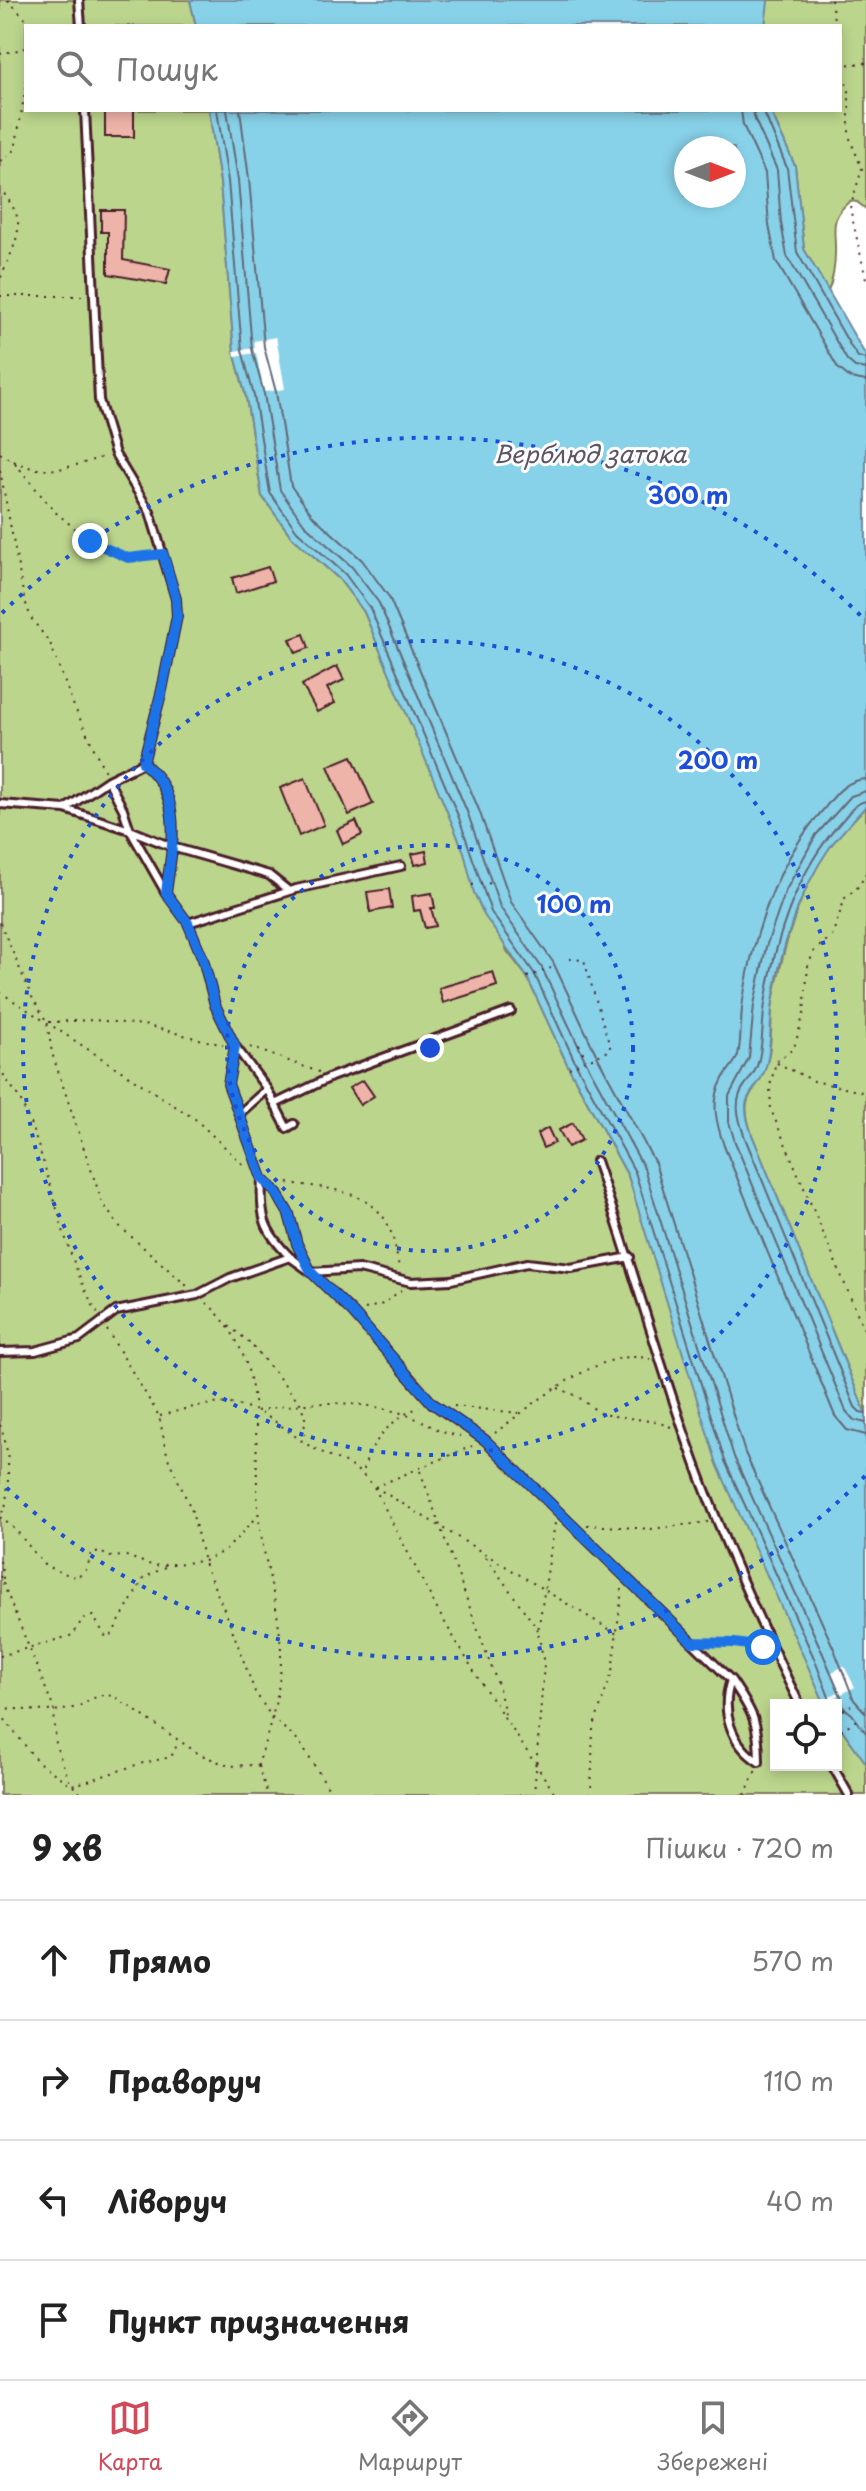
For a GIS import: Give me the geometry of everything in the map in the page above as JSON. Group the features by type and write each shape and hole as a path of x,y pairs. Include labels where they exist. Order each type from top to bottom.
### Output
{"lane":[{"path":"79,0 81,24"},
{"path":"65,809 108,780 143,763 177,616 176,599 150,512 115,454 99,400 85,112"},
{"path":"143,763 155,772 169,794 172,847 166,893"},
{"path":"108,780 130,830 166,893 188,923 203,959 215,1005 235,1046 267,1089 287,1128 294,1124"},
{"path":"0,804 65,809 172,847 269,875 289,891"},
{"path":"188,923 289,891 401,866"},
{"path":"275,1104 331,1077 511,1011"},
{"path":"235,1046 228,1084 262,1178 263,1223 273,1239 353,1313 432,1403 485,1440 731,1680 747,1703 759,1730 759,1762"},
{"path":"239,1114 267,1089"},
{"path":"596,1161 630,1257 685,1435 717,1521 797,1699"},
{"path":"262,1178 276,1192 289,1214 297,1244 311,1272"},
{"path":"0,1352 35,1351 79,1339 116,1311 197,1295 230,1278 290,1257"},
{"path":"311,1272 359,1269 411,1282 451,1280 527,1263 571,1268 630,1257"},
{"path":"731,1680 725,1698 726,1717 747,1754 759,1762"},
{"path":"835,1771 849,1795"}],"path":[{"path":"8,0 30,24"},
{"path":"831,0 835,24"},
{"path":"0,54 24,48"},
{"path":"842,67 866,63"},
{"path":"842,72 849,90 849,136 864,170 850,208 866,279"},
{"path":"0,161 15,150 24,98"},
{"path":"0,187 13,207 18,222 16,238 0,280"},
{"path":"0,296 94,296"},
{"path":"0,453 15,463 54,511 90,541 128,558 163,554"},
{"path":"15,463 55,471 115,454"},
{"path":"0,470 24,598 31,618 50,643 73,704 108,780"},
{"path":"866,873 859,886 845,898 832,936 814,951 808,966 804,1013 794,1048 776,1062 770,1086 771,1110 866,1334"},
{"path":"472,885 492,883"},
{"path":"0,923 32,997 47,1022 52,1053 102,1202 117,1224 249,1342 301,1404 305,1418 304,1442"},
{"path":"569,1068 611,1050 584,960 570,959"},
{"path":"527,977 551,968"},
{"path":"0,992 195,1119 235,1159 262,1178 357,1196 382,1215 395,1243 401,1279"},
{"path":"47,1022 94,1020 144,1025 220,1045 252,1047 331,1077"},
{"path":"579,1044 587,1060"},
{"path":"776,1062 814,1081 866,1093"},
{"path":"0,1067 22,1102 80,1285 159,1416 168,1458 192,1511 204,1561 255,1692 273,1719 298,1740 333,1795"},
{"path":"353,1313 383,1304 411,1282"},
{"path":"228,1325 253,1387 259,1516 281,1653 273,1719 258,1765 268,1795"},
{"path":"374,1487 485,1440 557,1387 609,1360 641,1357 663,1363"},
{"path":"557,1387 577,1396 601,1414 657,1422 685,1435"},
{"path":"256,1411 338,1401 403,1413 444,1434 485,1440"},
{"path":"159,1416 216,1402 256,1411 304,1442 362,1472 374,1487 438,1611 478,1678 556,1795"},
{"path":"362,1472 368,1454 380,1435 403,1413 432,1403 520,1413"},
{"path":"0,1425 8,1445 9,1484 5,1510 0,1515 45,1566 77,1578 87,1569 91,1553 100,1551 108,1557 126,1556 154,1566 204,1561 226,1550 259,1516"},
{"path":"420,1470 498,1685 506,1718"},
{"path":"374,1487 617,1634"},
{"path":"534,1795 544,1664 538,1631 557,1510"},
{"path":"571,1524 651,1529 717,1521"},
{"path":"485,1556 538,1631"},
{"path":"0,1561 7,1592"},
{"path":"0,1656 73,1635 83,1618 93,1616 106,1637 111,1636 144,1578 166,1567"},
{"path":"0,1576 54,1709 56,1746 71,1785"},
{"path":"591,1795 593,1729 612,1672 623,1576"},
{"path":"692,1642 773,1647"},
{"path":"0,1710 72,1708 83,1705 95,1695 107,1694 199,1754 229,1766 258,1765"},
{"path":"842,1711 851,1706"},
{"path":"0,1710 37,1761 82,1795"},
{"path":"842,1729 858,1719"},
{"path":"71,1785 171,1757 179,1741"},
{"path":"745,1795 759,1762"}],"green space":[{"path":"0,0 190,0 196,24 24,24 24,112 209,112 220,182 234,351 246,397 262,496 291,536 339,579 364,612 507,951 527,977 569,1068 628,1176 823,1699 770,1699 770,1771 842,1771 842,1729 866,1763 866,1795 0,1795"},
{"path":"767,0 866,0 866,209 850,201 836,219 834,268 828,292 804,249 795,166 771,112 842,112 842,24 765,24"},
{"path":"866,806 866,1414 752,1135 746,1110 767,1062 777,982 801,902 830,847"}],"water":[{"path":"190,0 768,1 765,24 196,24"},
{"name":"Верблюд затока","path":"209,112 771,112 795,166 804,249 866,356 866,806 830,847 799,904 775,987 767,1063 750,1094 746,1109 752,1135 866,1414 866,1763 842,1729 842,1699 823,1699 717,1464 628,1176 569,1068 527,977 484,915 474,893 464,852 364,612 339,579 291,536 262,496 246,397 234,351 220,182"}],"pier":[{"path":"276,337 285,389 264,392 256,353 235,356 234,351 255,348 254,341"},
{"path":"844,1666 855,1687 832,1699 825,1699 840,1691 830,1673"}],"building":[{"path":"105,112 134,112 134,137 105,137"},
{"path":"101,210 124,210 123,260 170,269 166,284 108,274 108,232 101,232"},
{"path":"268,567 273,581 236,593 232,578"},
{"path":"304,634 309,648 296,653 290,639"},
{"path":"337,666 344,680 327,688 335,703 317,712 302,685"},
{"path":"352,756 373,804 349,815 328,766"},
{"path":"305,778 324,825 299,836 280,788"},
{"path":"356,821 362,835 343,844 337,830"},
{"path":"426,851 428,862 415,865 412,854"},
{"path":"389,889 392,908 370,912 367,892"},
{"path":"432,893 435,908 431,908 436,926 425,928 420,910 414,911 412,896"},
{"path":"493,972 497,986 443,1003 439,988"},
{"path":"363,1080 374,1096 360,1105 349,1088"},
{"path":"573,1123 582,1140 568,1147 559,1130"},
{"path":"548,1128 555,1143 543,1148 537,1134"}],"route":[{"path":"90,541 128,558 163,554 176,599 177,616 143,763 155,772 169,794 172,847 166,893 188,923 203,959 215,1005 235,1046 228,1084 262,1178 276,1192 289,1214 297,1244 311,1272 353,1313 432,1403 485,1440 692,1642 763,1647"}]}
